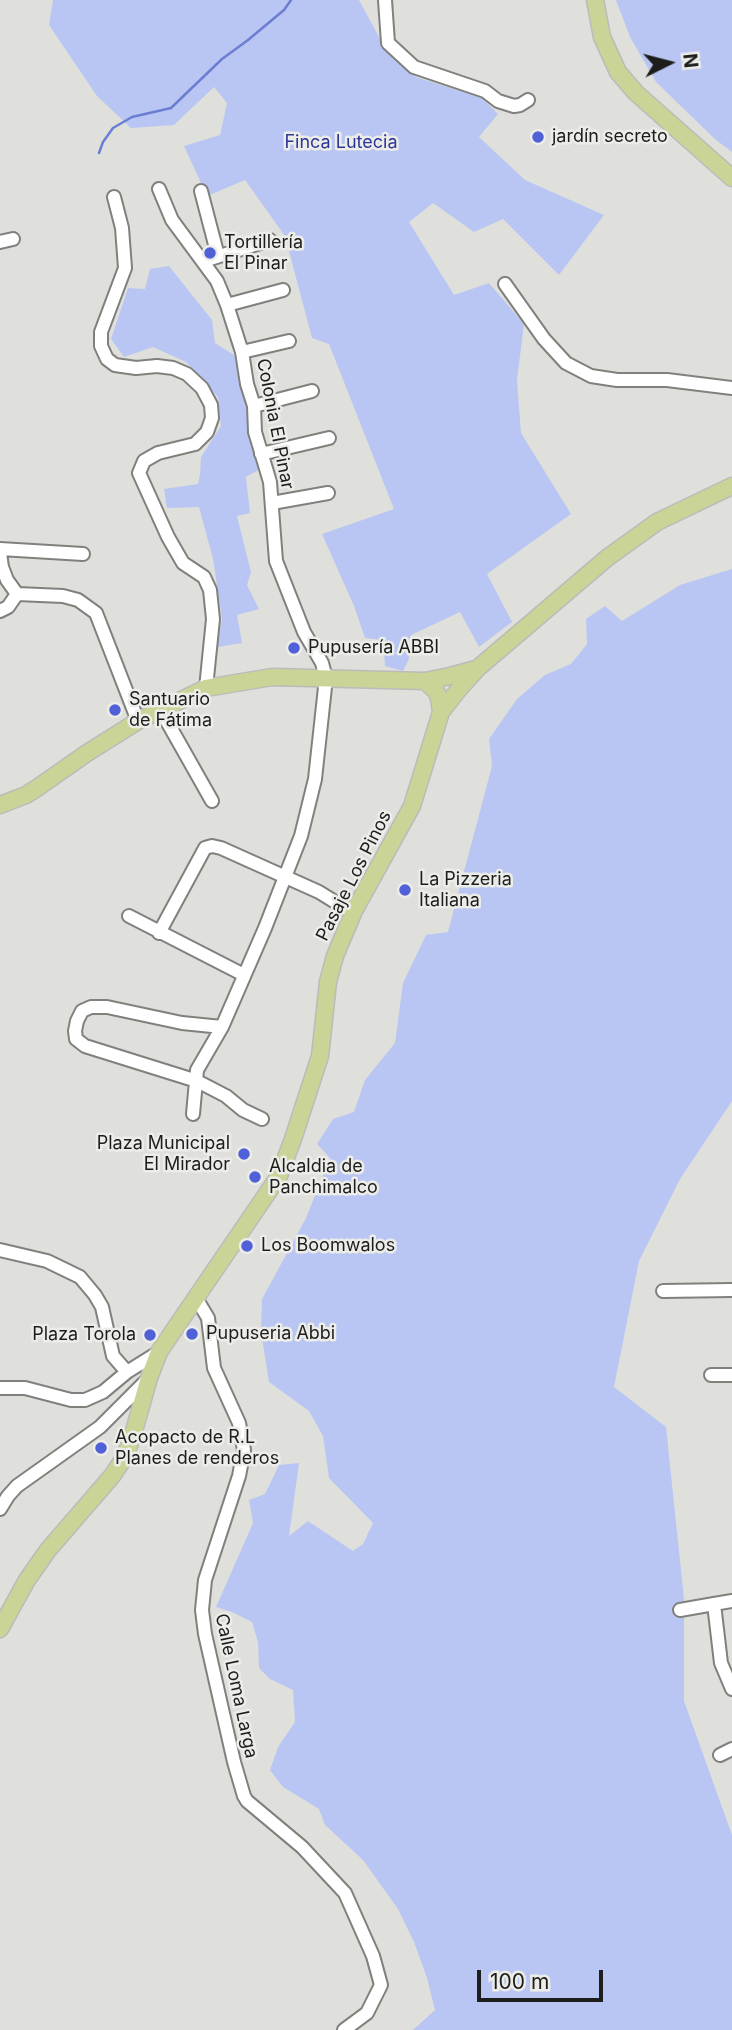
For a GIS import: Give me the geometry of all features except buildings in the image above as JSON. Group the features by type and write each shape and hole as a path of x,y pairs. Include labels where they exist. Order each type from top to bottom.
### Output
{"main road":[{"path":"594,0 603,37 618,72 636,93 732,178"},
{"name":"Pasaje Los Pinos","path":"0,1629 48,1550 112,1476 124,1458 132,1438 137,1398 149,1378 159,1352 275,1184 320,1056 329,974 354,913 412,806 441,712 478,668 607,558 646,529 732,486"},
{"path":"0,805 26,795 138,721 206,688 272,677 425,681 478,668"},
{"path":"425,681 436,691 441,712"}],"street":[{"path":"385,0 388,43 414,67 485,91 498,101 514,106 528,100"},
{"name":"Colonia El Pinar","path":"159,189 172,220 217,281 227,305 242,352 247,384 254,405 255,432 270,482 276,562 304,632 322,663 326,678"},
{"path":"201,191 218,256"},
{"path":"114,197 122,228 125,268 101,332 101,346 107,359 115,365 173,368 187,374 202,388 211,405 212,418 207,432 195,444 158,453 144,461 139,472 183,563 204,577 210,590 213,619 206,688"},
{"path":"204,261 270,240"},
{"path":"505,284 544,339 566,363 590,376 617,380 667,380 732,388"},
{"path":"227,305 283,290"},
{"path":"242,352 289,341"},
{"path":"254,405 312,391"},
{"path":"261,454 329,438"},
{"path":"272,503 328,493"},
{"path":"17,594 1,568 0,551 83,554"},
{"path":"0,611 8,607 17,594"},
{"path":"17,594 63,596 78,600 96,614 138,721"},
{"path":"193,1114 197,1070 222,1027 301,836 315,779 326,678"},
{"path":"160,709 212,801"},
{"path":"159,933 205,848 212,846 222,848 318,892 354,913"},
{"path":"129,916 244,975"},
{"path":"222,1027 182,1023 107,1007 91,1007 82,1011 75,1031 76,1039 85,1046 197,1081 262,1119"},
{"path":"0,1250 47,1261 80,1277 102,1307 113,1356 127,1372"},
{"path":"663,1291 732,1290"},
{"name":"Calle Loma Larga","path":"196,1298 208,1318 214,1368 239,1423 243,1451 237,1485 205,1580 202,1610 205,1634 244,1796 302,1847 345,1893 373,1956 381,1985 367,2013 344,2030"},
{"path":"0,1388 25,1388 71,1400 85,1400 103,1392 127,1372 159,1352"},
{"path":"711,1375 732,1375"},
{"path":"0,1509 17,1486 137,1398"},
{"path":"680,1610 732,1601"},
{"path":"714,1604 721,1663 732,1689"}],"green space":[{"name":"Finca Lutecia","path":"53,0 359,0 386,50 416,77 482,98 498,114 479,137 525,180 604,215 559,275 503,219 474,232 433,203 409,222 454,295 489,283 524,324 517,380 521,433 571,514 487,574 512,622 479,647 460,612 411,635 407,645 409,659 403,671 385,666 383,640 365,638 322,534 394,509 329,344 312,338 285,236 245,180 207,196 184,146 220,135 227,103 214,87 174,125 131,128 97,96 49,25"},
{"path":"616,0 732,0 732,152 656,82 630,37"},
{"path":"169,266 212,320 215,343 234,355 260,469 246,477 250,513 237,516 251,572 247,585 259,609 237,615 242,643 217,647 222,619 213,559 199,507 167,508 164,489 198,484 201,457 221,426 218,397 186,362 153,347 124,357 111,339 128,288 145,289 150,269"},
{"path":"732,569 732,1101 680,1179 639,1261 614,1387 666,1427 684,1599 684,1701 732,1835 732,2030 413,2030 435,2010 414,1942 398,1909 363,1860 325,1825 319,1809 283,1787 270,1770 278,1747 295,1722 293,1690 270,1679 259,1668 258,1642 252,1622 216,1607 253,1523 249,1500 265,1494 279,1465 299,1463 289,1536 308,1521 353,1551 363,1544 373,1523 329,1478 323,1436 309,1411 269,1382 261,1332 262,1299 306,1218 330,1158 317,1144 333,1119 354,1112 365,1080 395,1043 403,983 426,935 448,932 492,766 489,739 517,699 545,675 571,664 587,644 586,619 605,606 622,621 680,585"}],"waterway":[{"path":"99,153 113,128 132,117 171,108 222,59 284,10 291,0"}],"place":[{"name":"jardín secreto","path":"538,137"},
{"name":"Tortillería El Pinar","path":"210,253"},
{"name":"Pupusería ABBI","path":"294,648"},
{"name":"Santuario de Fátima","path":"115,710"},
{"name":"La Pizzeria Italiana","path":"405,890"},
{"name":"Plaza Municipal El Mirador","path":"244,1154"},
{"name":"Alcaldia de Panchimalco","path":"255,1177"},
{"name":"Los Boomwalos","path":"247,1246"},
{"name":"Pupuseria Abbi","path":"192,1334"},
{"name":"Plaza Torola","path":"150,1335"},
{"name":"Acopacto de R.L Planes de renderos","path":"101,1448"}]}
